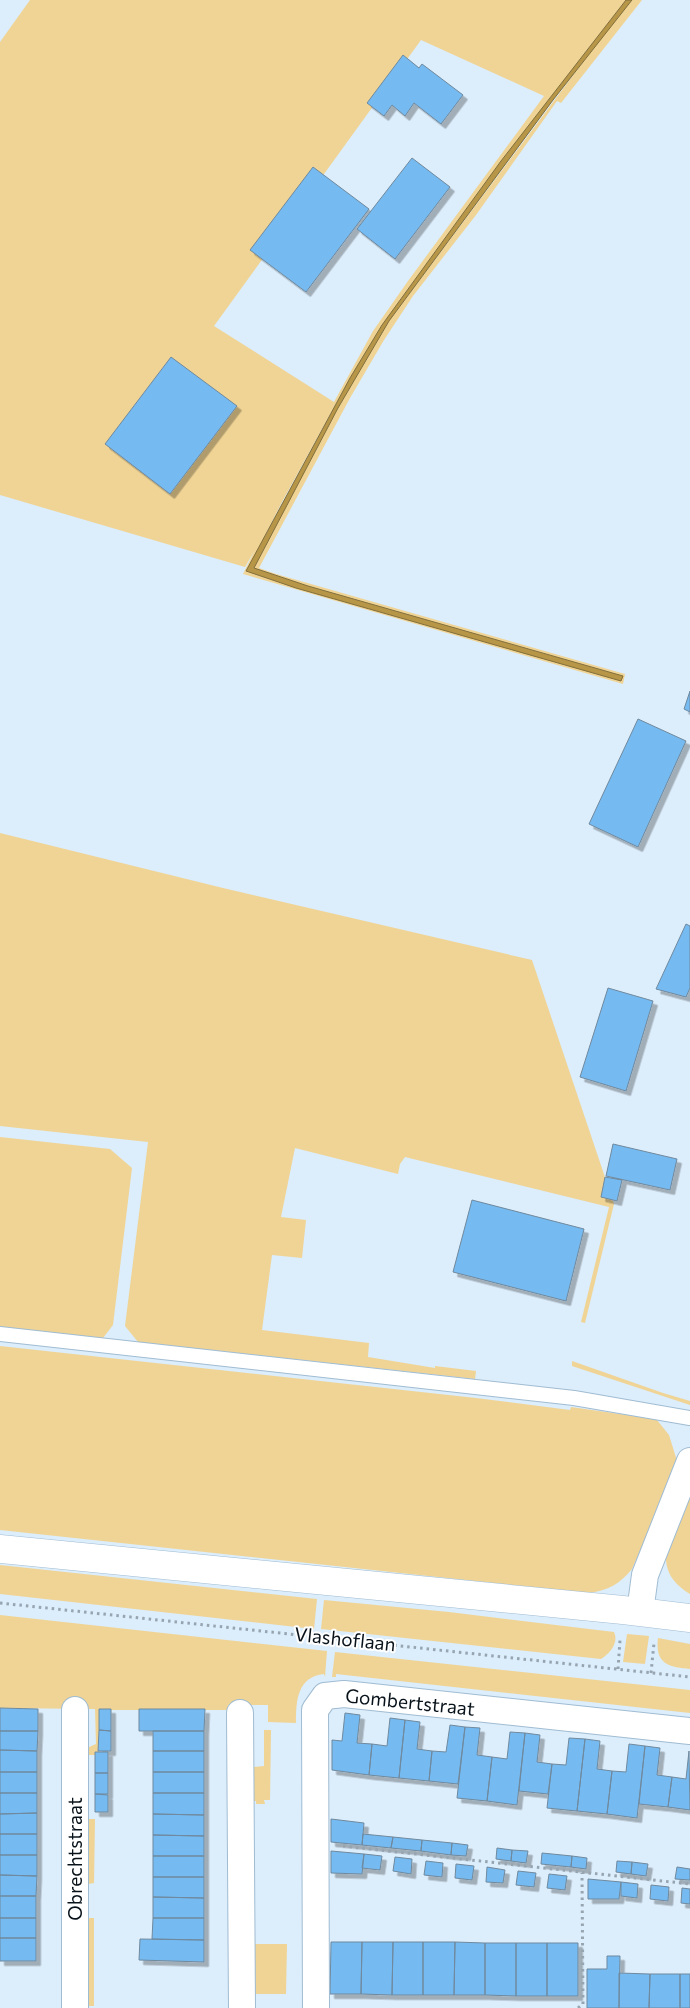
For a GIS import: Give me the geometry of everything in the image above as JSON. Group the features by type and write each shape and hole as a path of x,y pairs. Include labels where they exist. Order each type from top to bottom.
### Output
{"street":[{"path":"640,1612 645,1575 690,1461"},
{"path":"0,1549 690,1618"},
{"name":"Gombertstraat","path":"316,2008 315,1710 326,1696 344,1694 690,1731"},
{"name":"Obrechtstraat","path":"75,1710 75,2008"},
{"path":"240,1713 242,2008"}],"lane":[{"path":"0,1334 574,1398 690,1418"}],"path":[{"name":"Vlashoflaan","path":"0,1602 690,1677"},
{"path":"315,1843 690,1884"},
{"path":"578,2008 583,2004 582,1873"}],"shaded area":[{"path":"30,0 626,0 501,161 382,325 350,378 282,502 247,571 296,588 621,680 622,676 308,586 254,568 338,408 389,321 598,42 632,0 642,0 561,103 557,101 476,215 413,296 384,340 350,398 259,568 625,674 623,684 243,574 255,550 245,567 0,495 0,42","holes":["421,40 544,96 373,331 334,402 214,326"]},
{"path":"626,0 632,0 553,100 389,321 338,408 254,568 308,586 623,676 621,681 296,588 246,571 350,378 382,325 501,161"},
{"path":"0,833 223,888 532,960 614,1204 585,1323 581,1322 609,1207 405,1157 400,1164 398,1174 295,1148 281,1217 306,1220 302,1258 272,1255 262,1330 369,1343 368,1357 435,1368 435,1366 476,1371 475,1379 138,1342 125,1326 148,1142 0,1126"},
{"path":"0,1137 110,1149 132,1168 113,1325 103,1338 0,1327"},
{"path":"0,1346 570,1410 571,1407 648,1418 657,1420 669,1435 678,1464 632,1569 613,1586 601,1591 588,1593 0,1530"},
{"path":"572,1361 690,1401 690,1405 572,1366"},
{"path":"690,1486 690,1594 681,1588 671,1576 666,1560 672,1535"},
{"path":"0,1565 317,1599 314,1629 0,1594"},
{"path":"324,1600 449,1612 614,1632 615,1640 608,1654 601,1659 321,1629"},
{"path":"0,1615 327,1651 325,1677 324,1674 315,1676 303,1685 298,1699 296,1723 268,1722 268,1705 228,1705 228,1710 99,1710 99,1752 95,1752 95,1755 89,1755 89,1747 96,1744 95,1709 0,1708"},
{"path":"627,1634 649,1636 645,1664 623,1662"},
{"path":"658,1638 690,1644 690,1669 669,1665 661,1659"},
{"path":"335,1652 690,1690 690,1713 336,1674 336,1677 332,1677"},
{"path":"264,1730 271,1730 270,1800 264,1800 265,1804 256,1804 256,1801 252,1801 253,1767 264,1766"},
{"path":"89,1819 95,1819 94,1883 88,1884"},
{"path":"88,1918 94,1918 94,2006 88,2006"},
{"path":"251,1944 287,1944 286,1994 254,1994"}],"building":[{"path":"403,55 419,68 422,64 463,95 441,124 414,103 405,116 392,105 384,116 367,103"},
{"path":"412,158 450,187 395,259 357,229"},
{"path":"313,167 369,209 306,292 250,250"},
{"path":"171,357 237,406 170,494 105,444"},
{"path":"690,691 690,712 684,709"},
{"path":"638,719 686,741 638,847 589,824"},
{"path":"686,924 690,926 690,988 686,997 656,989"},
{"path":"608,988 653,1001 626,1091 580,1077"},
{"path":"613,1144 677,1159 670,1190 606,1176"},
{"path":"605,1177 622,1180 617,1201 601,1197"},
{"path":"472,1200 584,1229 566,1301 453,1272"},
{"path":"0,1708 38,1709 38,1731 0,1731"},
{"path":"99,1709 111,1709 111,1731 99,1730"},
{"path":"139,1709 205,1709 204,1731 139,1731"},
{"path":"345,1713 360,1715 357,1743 372,1744 369,1775 332,1770 332,1740 342,1741"},
{"path":"390,1718 405,1720 399,1778 369,1775 372,1744 387,1746"},
{"path":"405,1720 420,1722 417,1749 432,1751 429,1781 399,1778"},
{"path":"450,1725 465,1727 458,1784 429,1781 432,1751 446,1752"},
{"path":"465,1727 480,1728 477,1755 492,1757 487,1801 457,1798"},
{"path":"99,1730 111,1731 111,1751 98,1751"},
{"path":"0,1731 38,1731 37,1751 0,1750"},
{"path":"153,1731 204,1731 204,1751 153,1751"},
{"path":"510,1732 525,1733 517,1805 487,1801 492,1757 507,1759"},
{"path":"525,1733 540,1735 537,1762 552,1764 548,1794 519,1791"},
{"path":"569,1738 585,1739 577,1811 547,1808 552,1764 566,1765"},
{"path":"585,1739 600,1741 597,1769 612,1771 607,1814 577,1811"},
{"path":"629,1744 645,1746 637,1818 607,1814 612,1771 626,1772"},
{"path":"645,1746 660,1748 657,1775 672,1777 668,1807 639,1804"},
{"path":"0,1750 37,1751 37,1772 0,1772"},
{"path":"153,1751 204,1751 204,1772 153,1772"},
{"path":"689,1751 690,1810 668,1807 672,1777 686,1779"},
{"path":"95,1752 108,1752 108,1773 95,1773"},
{"path":"0,1772 37,1772 37,1793 0,1793"},
{"path":"153,1772 204,1772 204,1793 153,1793"},
{"path":"95,1773 108,1773 108,1794 95,1794"},
{"path":"0,1793 37,1793 37,1813 0,1814"},
{"path":"153,1793 204,1793 204,1815 153,1814"},
{"path":"95,1794 108,1795 108,1812 95,1812"},
{"path":"37,1813 37,1834 0,1834 0,1814"},
{"path":"153,1814 204,1815 204,1836 153,1835"},
{"path":"331,1819 364,1823 362,1845 331,1842"},
{"path":"0,1834 37,1834 37,1855 0,1855"},
{"path":"363,1834 393,1837 391,1848 362,1845"},
{"path":"153,1835 204,1836 204,1856 153,1856"},
{"path":"393,1837 422,1840 421,1851 391,1848"},
{"path":"422,1840 452,1843 451,1855 421,1851"},
{"path":"452,1843 468,1845 466,1856 451,1855"},
{"path":"497,1848 512,1850 511,1861 496,1859"},
{"path":"512,1850 528,1851 526,1863 511,1861"},
{"path":"331,1851 364,1854 362,1874 331,1873"},
{"path":"542,1853 572,1856 571,1867 541,1864"},
{"path":"364,1854 382,1856 380,1870 362,1868"},
{"path":"0,1855 37,1855 37,1876 0,1875"},
{"path":"153,1856 204,1856 204,1877 153,1877"},
{"path":"572,1856 587,1858 586,1869 571,1867"},
{"path":"395,1857 412,1859 411,1874 393,1871"},
{"path":"426,1861 443,1863 442,1877 424,1875"},
{"path":"617,1861 632,1862 631,1874 616,1872"},
{"path":"632,1862 648,1864 646,1876 631,1874"},
{"path":"456,1864 474,1866 472,1880 455,1878"},
{"path":"487,1867 505,1870 503,1883 486,1882"},
{"path":"677,1867 690,1869 690,1880 675,1879"},
{"path":"518,1871 536,1873 534,1887 516,1885"},
{"path":"549,1874 567,1876 565,1890 547,1888"},
{"path":"0,1875 37,1876 36,1896 0,1896"},
{"path":"153,1877 204,1877 204,1898 153,1897"},
{"path":"588,1879 621,1882 619,1899 588,1899"},
{"path":"621,1882 638,1884 637,1898 621,1896"},
{"path":"651,1885 669,1887 668,1901 650,1899"},
{"path":"682,1888 690,1889 690,1904 681,1903"},
{"path":"0,1896 36,1896 36,1918 0,1918"},
{"path":"153,1897 204,1898 204,1918 153,1918"},
{"path":"0,1918 36,1918 36,1938 0,1938"},
{"path":"153,1918 204,1918 204,1940 152,1939"},
{"path":"0,1938 36,1938 36,1961 0,1961"},
{"path":"140,1939 204,1940 204,1962 139,1960"},
{"path":"331,1942 362,1942 361,1994 330,1994"},
{"path":"362,1942 393,1942 392,1995 361,1994"},
{"path":"393,1942 423,1942 423,1995 392,1995"},
{"path":"423,1942 455,1942 454,1995 423,1995"},
{"path":"455,1942 485,1943 485,1995 454,1995"},
{"path":"485,1943 516,1943 516,1996 485,1995"},
{"path":"516,1943 547,1943 547,1996 516,1996"},
{"path":"547,1943 578,1943 578,1996 547,1996"},
{"path":"607,1956 620,1956 619,2008 587,2008 587,1969 607,1969"},
{"path":"619,1973 650,1974 649,2008 619,2008"},
{"path":"650,1974 680,1974 680,2008 649,2008"},
{"path":"680,1974 690,1974 690,2008 680,2008"}]}
